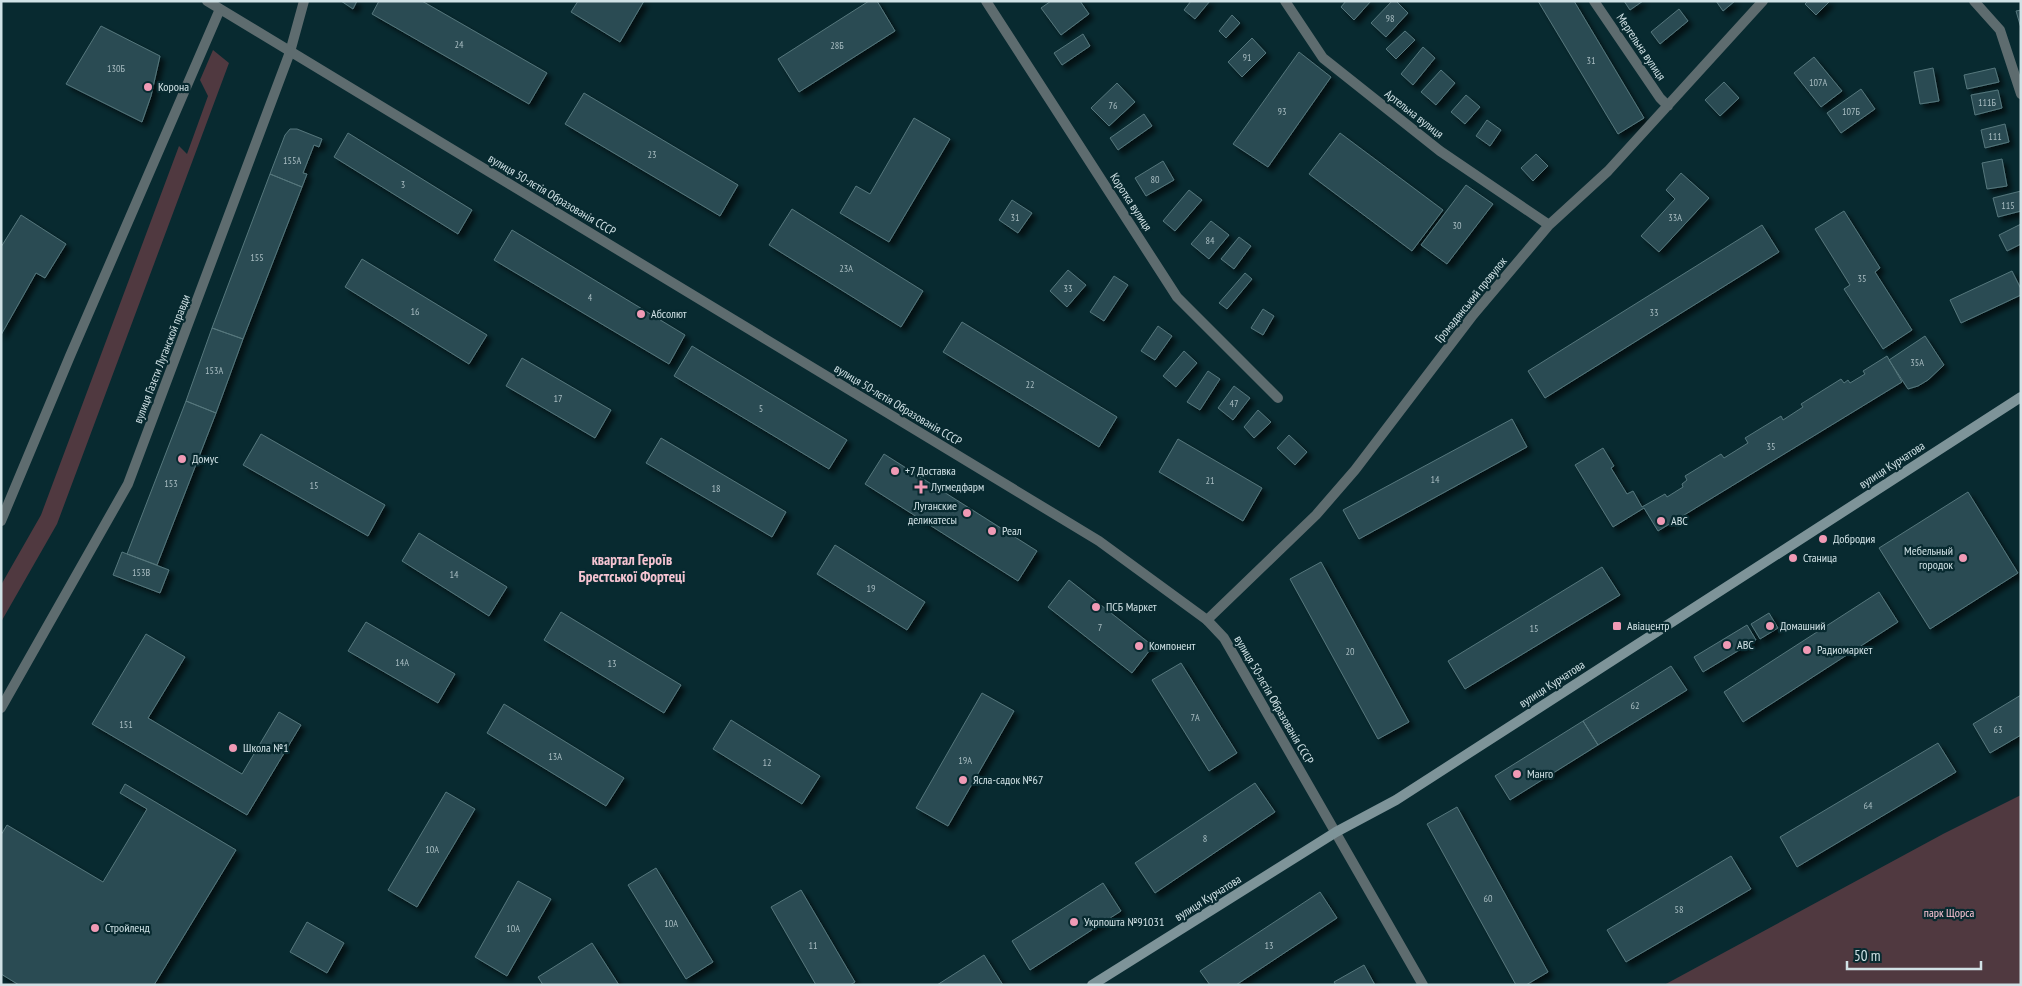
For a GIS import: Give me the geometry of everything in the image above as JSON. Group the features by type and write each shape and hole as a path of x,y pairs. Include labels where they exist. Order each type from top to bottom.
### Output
{"main road":[{"name":"вулиця Курчатова","path":"1092,985 1336,832 1403,795 2021,397"}],"street":[{"name":"вулиця 50-лєтія Образованія СССР","path":"207,1 222,5 290,52 1099,541 1207,620 1224,638 1423,985"},
{"name":"вулиця Газєти Луганской правди","path":"1,708 128,484 290,52 304,1"},
{"name":"Коротка вулиця","path":"986,1 1177,297 1278,398"},
{"name":"Артельна вулиця","path":"1286,1 1323,58 1440,151 1549,225"},
{"name":"Мергельна вулиця","path":"1594,1 1668,106"},
{"name":"Громадянський провулок","path":"1207,620 1316,515 1355,470 1473,315 1549,225 1608,170 1763,1"},
{"path":"1974,1 2000,30 2021,94"},
{"path":"1,521 70,356 222,5"}],"green space":[{"path":"213,50 229,63 57,524 1,622 1,585 41,515 179,146 187,154 208,96 200,80"},
{"name":"парк Щорса","path":"2021,795 2021,985 1664,985 1943,834"}],"building":[{"path":"341,1 357,1 353,9"},
{"path":"379,1 422,1 547,73 529,104 372,14"},
{"path":"578,1 644,1 620,42 571,12"},
{"path":"869,1 877,1 895,31 799,92 778,59"},
{"path":"1051,1 1080,1 1089,14 1061,35 1041,8"},
{"path":"1191,1 1210,1 1195,19 1184,10"},
{"path":"1346,1 1371,1 1354,20 1341,7"},
{"path":"1392,1 1396,1 1408,13 1386,37 1371,23"},
{"path":"1538,1 1574,1 1644,118 1618,134"},
{"path":"1624,1 1643,1 1630,10"},
{"path":"1716,1 1735,1 1723,11"},
{"path":"1808,1 1830,1 1816,15 1805,4"},
{"path":"1679,9 1688,21 1660,44 1651,32"},
{"path":"2021,10 2021,28 2016,11"},
{"path":"1232,15 1240,23 1226,38 1219,31"},
{"path":"101,26 160,56 151,96 142,122 66,84"},
{"path":"1405,31 1415,40 1396,59 1386,49"},
{"path":"1083,34 1090,46 1062,65 1054,53"},
{"path":"1252,38 1266,53 1242,77 1228,62"},
{"path":"1423,47 1435,58 1413,85 1401,74"},
{"path":"1299,52 1331,77 1268,167 1233,144"},
{"path":"1814,57 1842,91 1821,107 1794,73"},
{"path":"1933,68 1939,101 1920,104 1914,72"},
{"path":"1995,68 1999,82 1967,89 1964,75"},
{"path":"1441,70 1455,83 1436,105 1421,92"},
{"path":"1724,82 1739,98 1720,116 1705,100"},
{"path":"1117,83 1135,102 1109,126 1091,108"},
{"path":"1861,89 1875,109 1841,133 1827,113"},
{"path":"1998,90 2002,108 1975,115 1971,95"},
{"path":"584,93 738,185 720,216 565,124"},
{"path":"1466,95 1480,107 1465,124 1451,112"},
{"path":"1144,114 1152,126 1118,150 1110,138"},
{"path":"914,118 950,139 889,242 840,213 856,186 870,194"},
{"path":"1487,120 1501,130 1490,146 1476,136"},
{"path":"2005,124 2009,142 1985,148 1981,130"},
{"path":"290,129 297,129 322,139 319,147 314,145 303,173 307,174 302,187 270,174 285,135"},
{"path":"348,133 472,210 458,234 334,157"},
{"path":"1340,133 1443,210 1412,251 1309,174"},
{"path":"1536,154 1548,166 1533,181 1521,168"},
{"path":"2002,159 2007,186 1987,189 1982,163"},
{"path":"1163,161 1174,180 1146,196 1135,178"},
{"path":"1681,173 1709,198 1659,252 1641,236 1675,199 1666,190"},
{"path":"270,174 302,187 243,339 212,328"},
{"path":"1466,185 1493,204 1447,264 1421,245"},
{"path":"1189,190 1202,200 1175,231 1163,221"},
{"path":"2021,191 2021,211 1998,217 1993,198"},
{"path":"1012,200 1032,213 1018,233 999,220"},
{"path":"792,209 923,291 901,327 769,245"},
{"path":"1844,211 1880,268 1875,272 1912,330 1883,349 1844,289 1850,285 1815,229"},
{"path":"21,215 66,244 45,278 36,273 1,335 1,247"},
{"path":"1211,221 1229,235 1209,259 1191,244"},
{"path":"2021,224 2021,244 2007,251 1999,235"},
{"path":"1762,225 1779,252 1545,398 1528,371"},
{"path":"512,230 685,335 669,364 494,260"},
{"path":"1239,237 1251,246 1234,269 1221,259"},
{"path":"362,259 487,335 469,364 345,287"},
{"path":"1068,270 1086,285 1067,307 1050,291"},
{"path":"2012,271 2021,289 2021,295 1961,323 1950,300"},
{"path":"1245,273 1252,279 1227,309 1219,303"},
{"path":"1114,276 1128,285 1104,321 1090,312"},
{"path":"1263,309 1274,316 1263,335 1251,328"},
{"path":"962,322 1117,417 1099,447 943,352"},
{"path":"1158,326 1172,336 1155,360 1141,351"},
{"path":"212,328 243,339 216,413 186,401"},
{"path":"1925,336 1944,365 1928,380 1908,389 1889,360"},
{"path":"692,346 847,440 829,469 674,376"},
{"path":"1184,351 1197,363 1176,387 1163,376"},
{"path":"1887,356 1902,382 1658,531 1644,508 1613,527 1575,465 1603,448 1614,466 1611,468 1627,494 1633,491 1642,507 1665,494 1667,497 1683,487 1682,484 1687,480 1685,476 1721,454 1724,458 1748,443 1745,438 1781,416 1783,420 1803,407 1801,404 1841,379 1844,383 1848,380 1850,383 1865,374 1863,371"},
{"path":"522,358 611,410 595,438 506,386"},
{"path":"1208,371 1220,379 1200,410 1187,402"},
{"path":"1234,386 1250,398 1233,420 1218,408"},
{"path":"186,401 216,413 157,565 127,554"},
{"path":"1258,410 1271,422 1254,438 1244,427"},
{"path":"1512,419 1527,447 1359,539 1343,510"},
{"path":"261,434 385,505 368,536 243,465"},
{"path":"1289,435 1307,452 1295,465 1277,448"},
{"path":"661,438 786,512 772,537 646,463"},
{"path":"1178,439 1262,488 1243,521 1159,472"},
{"path":"884,454 1037,551 1018,581 865,484"},
{"path":"1968,492 2018,573 1930,629 1879,548"},
{"path":"419,533 507,587 489,616 402,561"},
{"path":"835,545 925,602 907,630 817,574"},
{"path":"122,552 169,570 160,593 113,575"},
{"path":"1321,562 1409,722 1378,739 1290,579"},
{"path":"1602,567 1620,595 1465,689 1448,661"},
{"path":"1069,580 1153,646 1132,673 1048,607"},
{"path":"1879,592 1898,622 1743,722 1724,692"},
{"path":"561,612 681,685 664,713 544,640"},
{"path":"1769,613 1778,628 1760,639 1751,624"},
{"path":"366,622 455,674 438,703 348,651"},
{"path":"1747,625 1756,640 1703,672 1694,657"},
{"path":"146,634 185,657 148,718 242,774 279,712 301,725 247,815 92,724"},
{"path":"1181,663 1237,753 1209,771 1152,680"},
{"path":"1671,666 1687,690 1598,745 1583,721"},
{"path":"982,693 1014,711 948,826 916,808"},
{"path":"2021,695 2021,735 1990,753 1973,724"},
{"path":"504,704 624,778 606,806 487,733"},
{"path":"731,720 820,776 802,804 713,749"},
{"path":"1583,721 1598,745 1510,800 1495,776"},
{"path":"1938,743 1956,772 1797,867 1780,837"},
{"path":"1255,783 1275,812 1155,893 1135,863"},
{"name":"Стройленд","path":"125,784 236,850 154,985 19,985 1,974 1,835 7,825 103,882 147,809 120,793"},
{"path":"446,792 475,809 417,907 388,890"},
{"path":"1457,807 1548,972 1526,985 1516,985 1427,824"},
{"path":"1731,856 1751,889 1626,962 1607,930"},
{"path":"656,868 713,962 686,979 628,885"},
{"path":"518,881 551,899 507,976 475,957"},
{"path":"1103,883 1121,911 1030,970 1012,941"},
{"path":"801,890 855,982 850,985 816,985 771,907"},
{"path":"1320,892 1337,918 1236,985 1210,985 1200,971"},
{"path":"307,922 344,943 327,973 290,952"},
{"path":"592,943 619,985 543,985 538,977"},
{"path":"984,955 1003,985 937,985"},
{"path":"1364,965 1375,985 1336,985 1334,982"}],"place":[{"name":"Корона","path":"148,87"},
{"name":"Абсолют","path":"641,314"},
{"name":"Домус","path":"182,459"},
{"name":"+7 Доставка","path":"895,471"},
{"name":"Лугмедфарм","path":"921,487"},
{"name":"Луганские деликатесы","path":"967,513"},
{"name":"ABC","path":"1661,521"},
{"name":"Реал","path":"992,531"},
{"name":"Добродия","path":"1823,539"},
{"name":"Станица","path":"1793,558"},
{"name":"Мебельный городок","path":"1963,558"},
{"name":"ПСБ Маркет","path":"1096,607"},
{"name":"Авіацентр","path":"1617,626"},
{"name":"Домашний","path":"1770,626"},
{"name":"АВС","path":"1727,645"},
{"name":"Компонент","path":"1139,646"},
{"name":"Радиомаркет","path":"1807,650"},
{"name":"Школа №1","path":"233,748"},
{"name":"Манго","path":"1517,774"},
{"name":"Ясла-садок №67","path":"963,780"},
{"name":"Укрпошта №91031","path":"1074,922"},
{"name":"Стройленд","path":"95,928"}],"district":[{"name":"квартал Героїв Брестської Фортеці","path":"632,568"}]}
